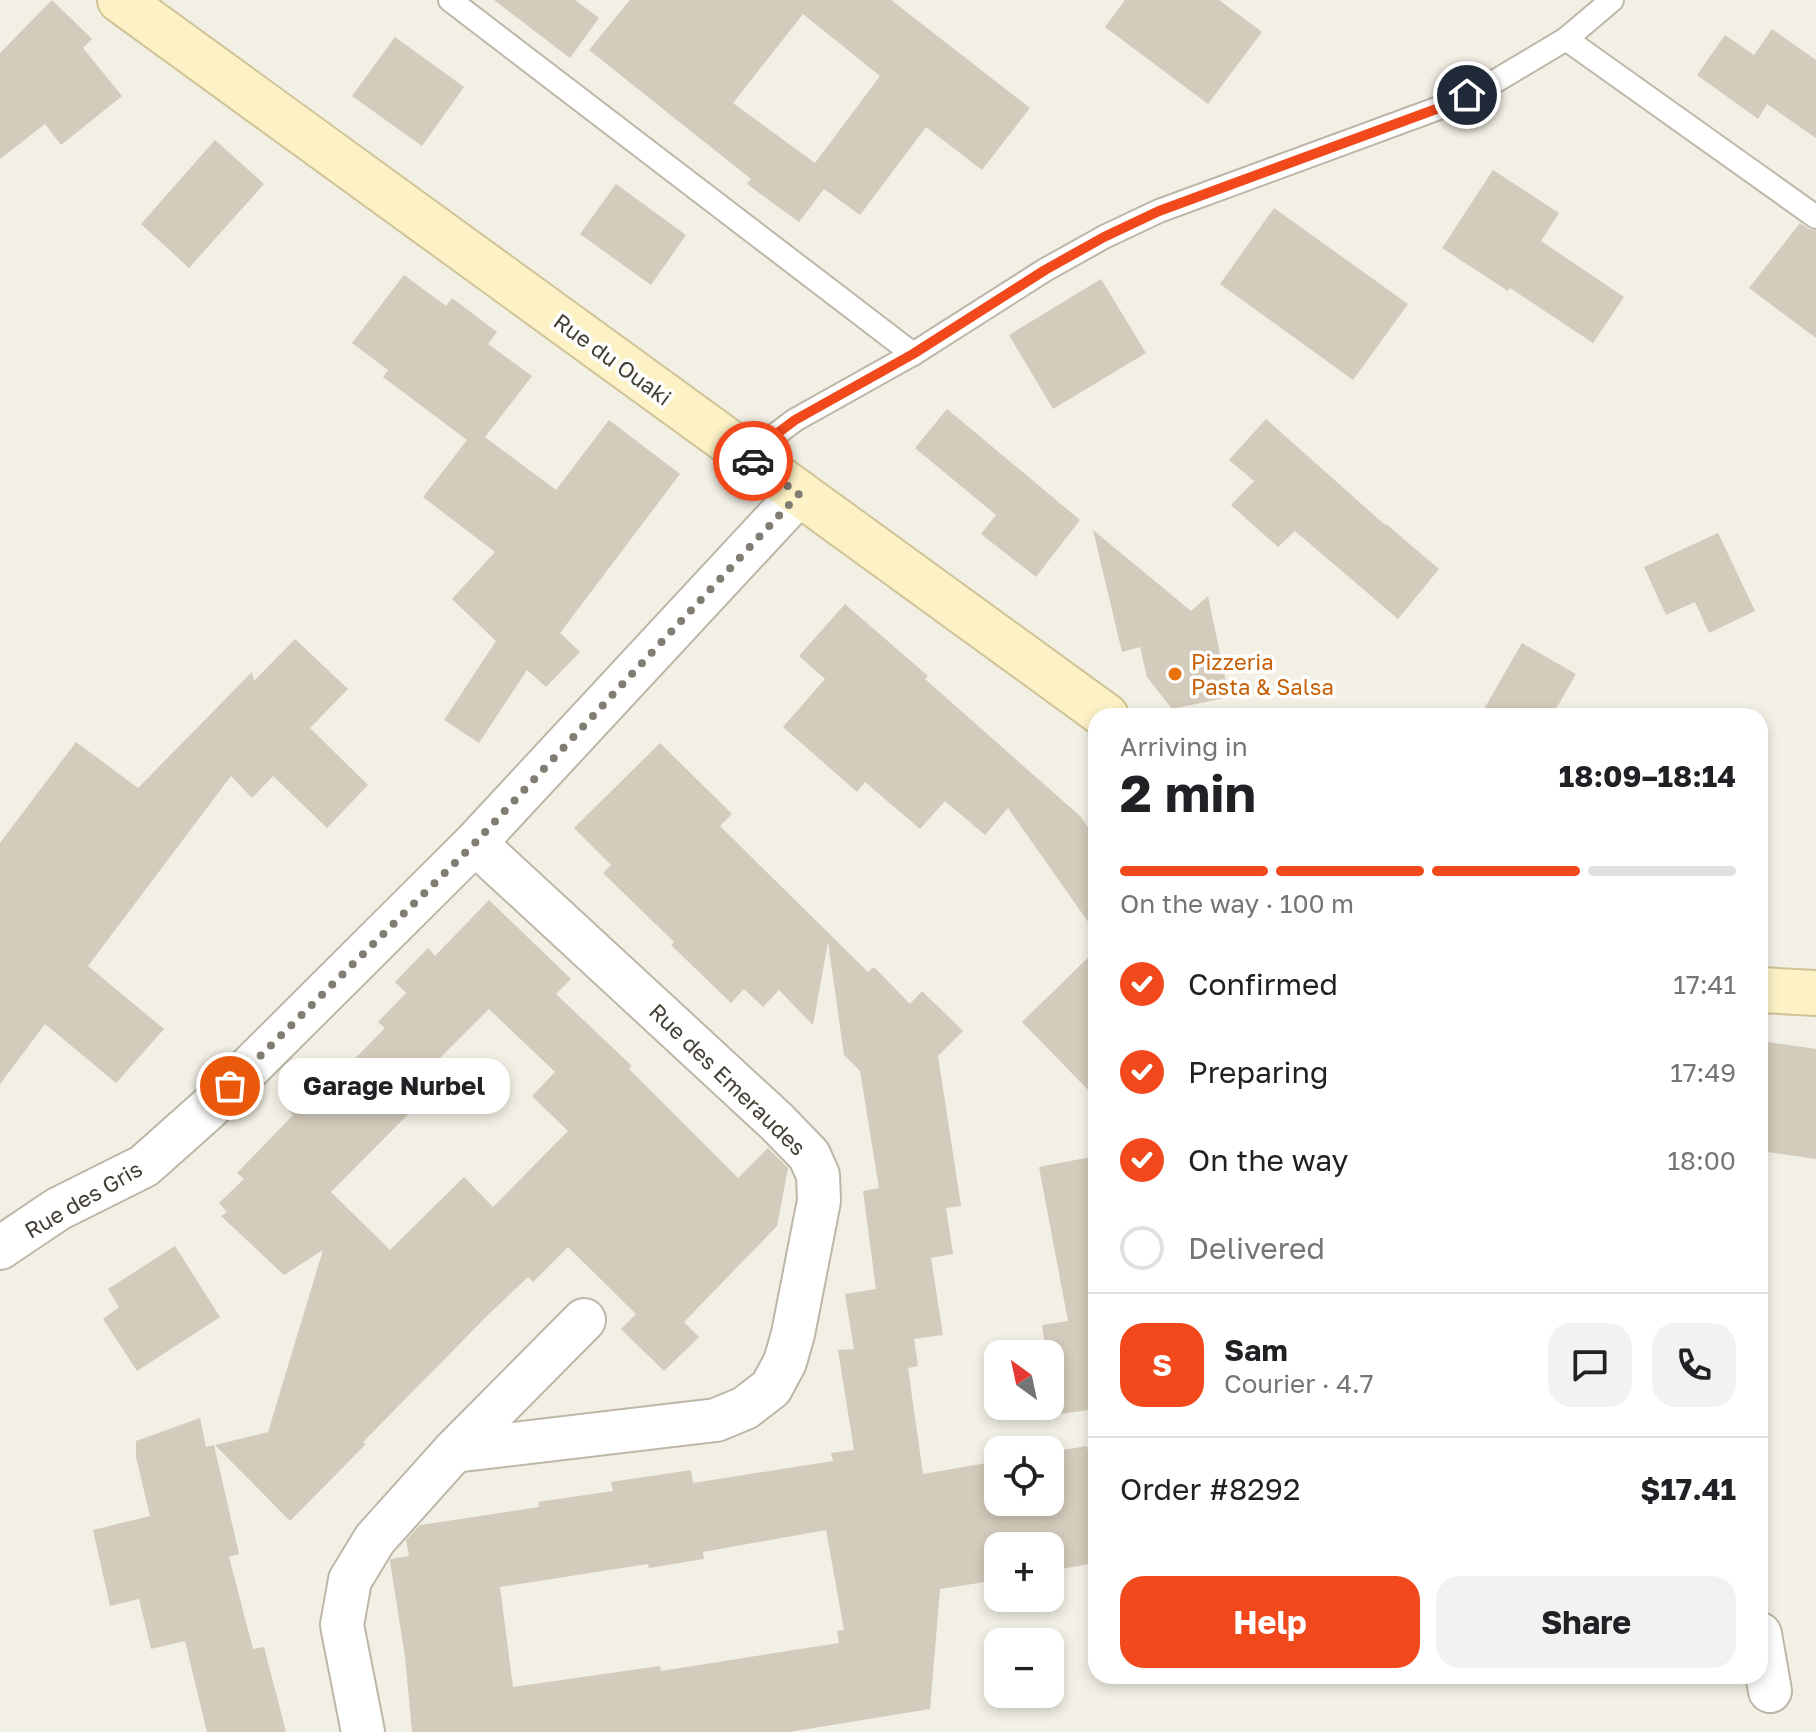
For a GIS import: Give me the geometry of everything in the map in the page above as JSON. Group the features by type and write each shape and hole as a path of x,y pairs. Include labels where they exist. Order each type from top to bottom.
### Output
{"street":[{"name":"Rue du Ouaki","path":"120,0 1095,708"},
{"name":"Rue des Gris","path":"0,1248 58,1209 144,1166 208,1109 475,843 799,494"},
{"name":"Rue des Emeraudes","path":"454,1451 716,1420 745,1408 771,1388 785,1362 819,1201 818,1175 809,1155 475,843"},
{"path":"1768,990 1816,993"},
{"path":"363,1732 342,1625 350,1580 375,1539 454,1451 584,1320"},
{"path":"1768,1680 1770,1691"}],"lane":[{"path":"450,0 913,354"},
{"path":"747,456 795,420 913,354 1045,270 1104,237 1159,211 1439,108 1494,82 1566,39 1612,0"},
{"path":"1566,39 1816,217"}],"building":[{"path":"52,0 92,39 83,48 122,96 61,145 45,124 0,159 0,53"},
{"path":"494,0 575,0 599,18 570,58"},
{"path":"630,0 891,0 1030,108 982,170 926,127 860,215 824,189 799,222 747,184 751,179 589,50","holes":["803,14 880,76 815,163 733,103"]},
{"path":"1125,0 1219,0 1262,32 1208,104 1105,27"},
{"path":"1772,29 1816,60 1816,138 1767,104 1758,119 1697,75 1725,35 1754,55"},
{"path":"395,37 464,87 422,146 352,96"},
{"path":"215,140 264,184 189,268 141,224"},
{"path":"1493,170 1559,213 1541,241 1624,297 1593,343 1442,248"},
{"path":"616,184 686,235 651,285 580,234"},
{"path":"1274,208 1408,304 1353,380 1220,284"},
{"path":"1800,223 1816,231 1816,338 1749,288"},
{"path":"404,275 446,306 452,298 497,332 488,344 532,376 485,437 556,490 609,420 680,474 560,633 580,652 546,687 527,670 479,743 444,720 496,641 452,599 495,552 423,497 467,440 383,377 388,370 352,343"},
{"path":"1101,279 1146,353 1053,409 1009,335"},
{"path":"947,409 1080,520 1036,577 981,534 996,515 915,448"},
{"path":"1266,419 1439,569 1398,619 1295,531 1278,547 1231,505 1254,481 1229,460"},
{"path":"1093,530 1191,611 1208,596 1229,697 1171,708 1147,677 1140,647 1122,652"},
{"path":"1718,533 1755,611 1709,633 1695,602 1666,615 1644,567"},
{"path":"845,604 928,676 925,679 1080,816 1088,828 1088,922 1008,808 985,835 945,801 920,829 865,782 857,792 783,727 825,679 799,656"},
{"path":"295,639 348,689 310,728 368,785 327,828 273,776 252,798 231,776 88,966 164,1029 116,1083 45,1024 0,1084 0,843 76,742 138,788 252,672 254,681"},
{"path":"1522,643 1576,674 1557,708 1485,708"},
{"path":"660,743 732,814 720,826 868,972 874,967 910,1004 922,991 963,1031 938,1056 961,1206 946,1208 953,1254 931,1258 943,1335 914,1339 918,1366 908,1368 923,1474 984,1463 984,1516 1064,1516 1064,1450 1087,1446 1088,1564 1064,1569 1064,1532 984,1532 984,1582 940,1589 930,1709 789,1732 412,1732 405,1657 390,1561 409,1556 406,1540 420,1525 539,1507 538,1502 613,1491 611,1482 691,1470 693,1483 833,1461 831,1453 854,1450 838,1350 854,1349 845,1294 876,1289 863,1191 879,1188 860,1071 844,1055 828,942 813,1025 779,990 763,1007 744,989 731,1003 603,873 611,865 574,828","holes":["826,1530 844,1630 837,1631 839,1643 661,1671 660,1666 513,1687 500,1587 648,1564 649,1568 704,1559 703,1552"]},
{"path":"489,900 571,979 556,994 632,1066 629,1069 738,1178 768,1148 788,1168 777,1226 684,1322 699,1337 664,1371 621,1329 636,1314 568,1247 533,1282 528,1277 487,1316 290,1521 215,1445 268,1432 323,1250 284,1275 221,1216 227,1212 219,1203 244,1179 237,1173 293,1115 288,1110 322,1076 330,1084 385,1028 378,1022 406,993 395,982 428,948 435,956","holes":["489,1009 555,1072 532,1096 568,1131 493,1207 464,1177 390,1250 331,1192 440,1082 428,1070"]},
{"path":"1088,958 1088,1090 1022,1022"},
{"path":"1768,1042 1816,1049 1816,1159 1768,1152"},
{"path":"1088,1158 1088,1410 1064,1413 1064,1340 1044,1340 1042,1325 1068,1321 1039,1167"},
{"path":"175,1246 220,1317 137,1371 103,1319 119,1307 108,1289"},
{"path":"200,1418 206,1447 214,1445 239,1554 229,1557 253,1649 264,1647 286,1732 207,1732 185,1641 151,1649 139,1599 110,1606 93,1530 150,1516 136,1457 136,1441"}],"way so far":[{"path":"230,1086 475,843 799,494 753,461"}],"place":[{"name":"Pizzeria Pasta & Salsa","path":"1175,674"},
{"name":"Garage Nurbel","path":"230,1086"}],"route":[{"path":"753,461 747,456 795,420 913,354 1045,270 1104,237 1159,211 1467,95"}]}
